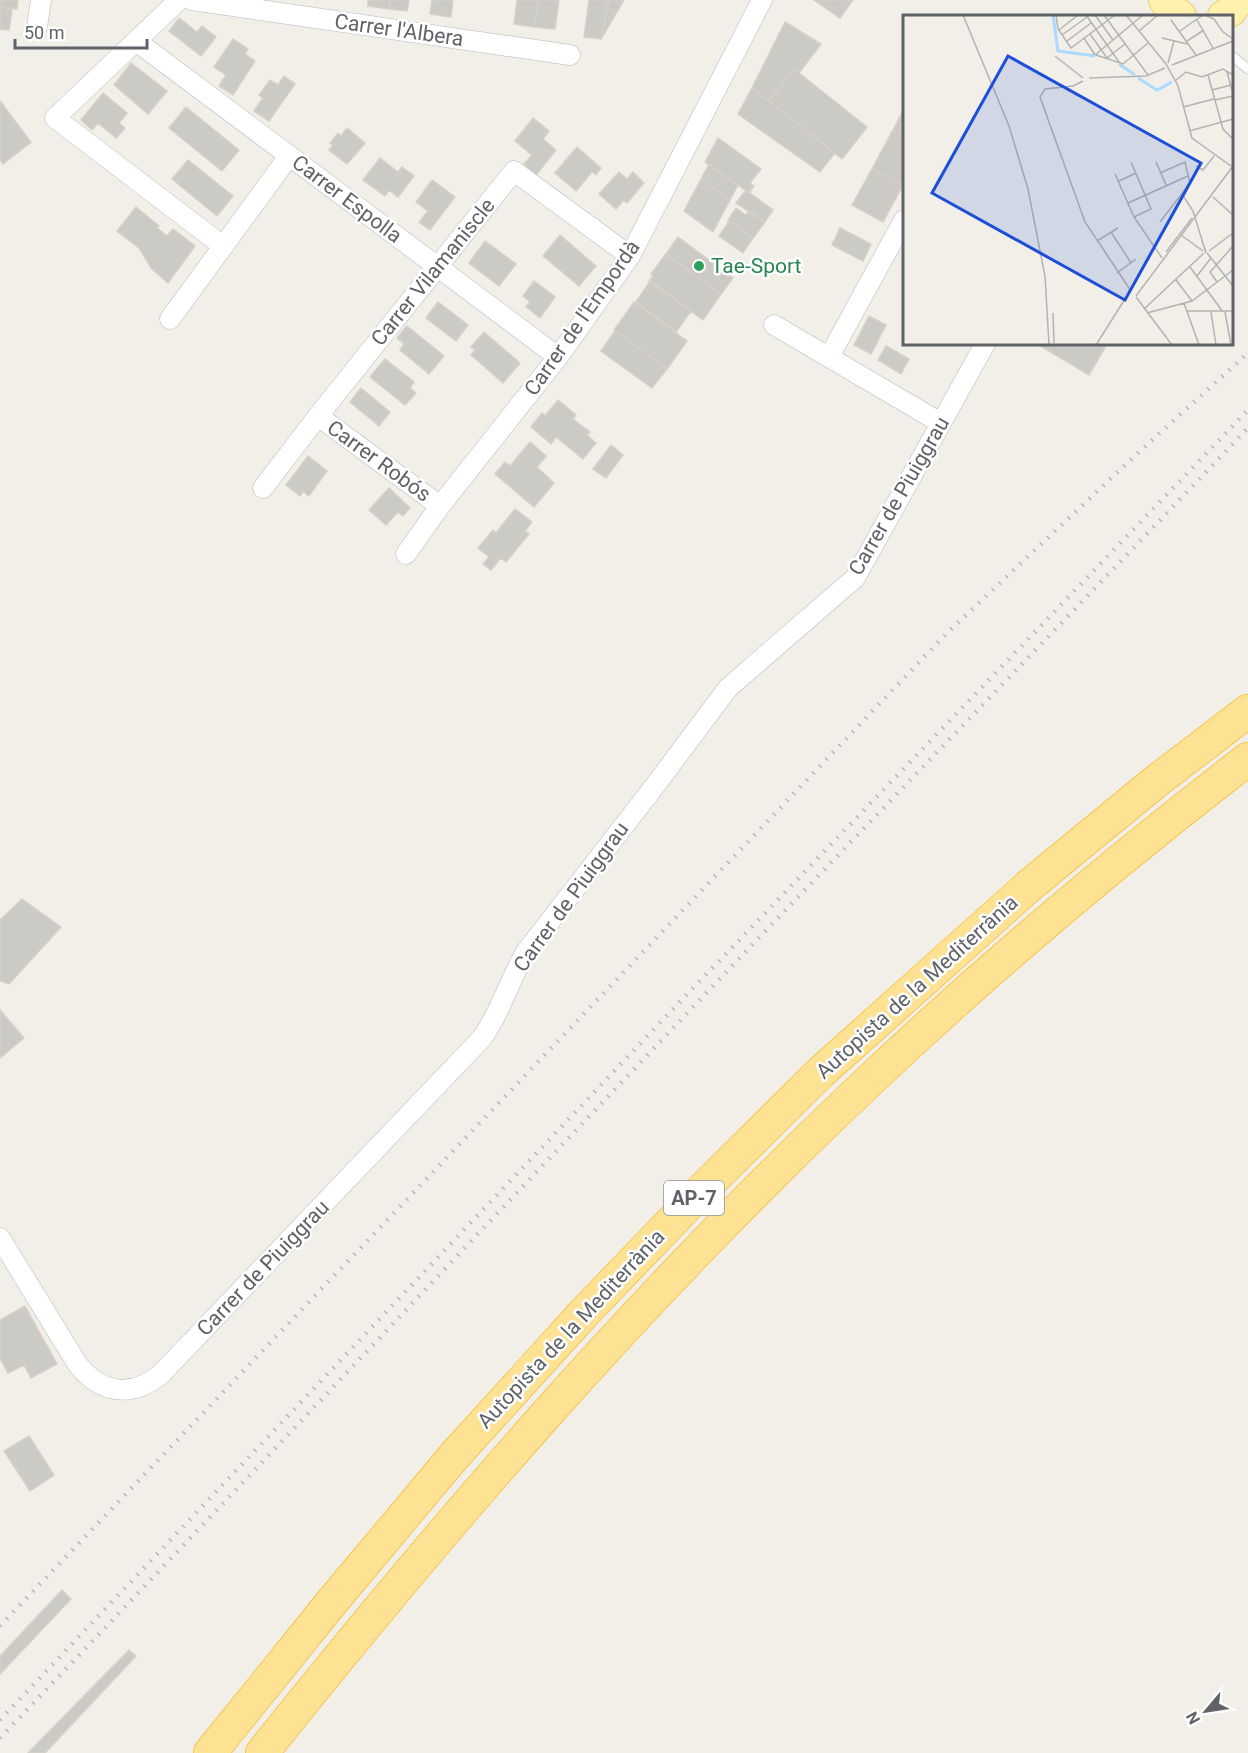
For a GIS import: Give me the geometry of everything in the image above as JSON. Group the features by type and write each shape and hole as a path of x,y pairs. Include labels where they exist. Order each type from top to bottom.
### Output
{"highway":[{"name":"Autopista de la Mediterrània","path":"210,1753 455,1455 584,1313 707,1185 821,1072 1030,885 1154,783 1248,711"},
{"name":"Autopista de la Mediterrània","path":"262,1753 361,1629 485,1483 610,1343 734,1214 846,1103 946,1011 1076,897 1248,759"}],"main road":[{"path":"1162,0 1180,15"}],"street":[{"path":"37,27 40,0"},
{"path":"179,0 55,118 223,246"},
{"name":"Carrer l'Albera","path":"192,0 290,7 570,54"},
{"name":"Carrer de l'Empordà","path":"406,554 440,506 558,357 630,256 762,0"},
{"path":"1156,15 1162,0"},
{"name":"Carrer Espolla","path":"136,41 558,357"},
{"path":"170,319 290,156"},
{"name":"Carrer Vilamaniscle","path":"263,488 514,171 630,256"},
{"path":"829,357 903,222"},
{"path":"774,325 942,423"},
{"name":"Carrer de Piuiggrau","path":"0,1238 78,1365 95,1382 106,1387 129,1389 140,1387 161,1374 482,1038 499,1010 526,952 728,688 855,578 984,345"},
{"name":"Carrer Robós","path":"318,416 440,506"}],"lane":[{"path":"1233,57 1248,69"}],"building":[{"path":"0,0 18,0 17,9 0,7"},
{"path":"368,0 390,0 389,9 368,6"},
{"path":"390,0 409,0 407,11 389,9"},
{"path":"432,0 453,0 451,17 430,14"},
{"path":"517,0 538,0 534,27 514,24"},
{"path":"538,0 559,0 555,29 534,27"},
{"path":"589,0 609,0 601,39 584,37"},
{"path":"609,0 624,0 601,39"},
{"path":"814,0 853,0 840,18"},
{"path":"0,7 12,9 9,30 0,29"},
{"path":"179,18 197,32 202,26 216,37 201,56 169,31"},
{"path":"785,22 821,44 799,73 794,69 769,101 752,88"},
{"path":"233,39 248,49 245,54 255,61 233,95 219,86 226,75 214,67"},
{"path":"131,63 167,91 148,114 114,85"},
{"path":"794,69 867,127 842,159 769,101"},
{"path":"284,76 295,84 269,121 254,111 263,98 259,95 270,80 278,85"},
{"path":"752,88 835,153 820,172 738,114"},
{"path":"103,93 127,113 119,123 125,128 116,138 98,123 92,130 81,120"},
{"path":"0,101 31,142 3,164 0,160"},
{"path":"186,107 239,150 222,171 169,128"},
{"path":"903,111 903,135 893,130"},
{"path":"533,118 549,131 543,139 556,150 536,175 524,164 532,155 515,141"},
{"path":"347,128 365,143 347,164 329,150 333,145 330,143 338,133 341,136"},
{"path":"893,130 903,135 903,185 872,169"},
{"path":"718,138 761,169 750,183 754,186 749,193 705,162"},
{"path":"577,147 601,168 596,175 592,172 576,191 555,173"},
{"path":"380,158 398,172 402,167 414,176 398,197 389,190 385,196 363,180"},
{"path":"188,160 233,196 217,216 172,179"},
{"path":"709,164 738,185 730,200 701,179"},
{"path":"872,169 903,185 883,222 852,205"},
{"path":"619,172 627,179 633,172 644,183 627,203 624,200 616,209 599,194"},
{"path":"701,179 730,200 713,232 684,211"},
{"path":"432,180 455,197 430,230 419,222 428,211 416,202"},
{"path":"746,190 773,210 765,222 736,203"},
{"path":"136,207 159,226 157,228 167,236 173,229 195,246 168,283 151,268 139,248 117,231"},
{"path":"736,208 746,215 749,211 765,222 753,238 728,220"},
{"path":"729,221 753,238 743,253 719,236"},
{"path":"840,228 871,244 863,261 832,245"},
{"path":"560,235 596,266 579,286 543,256"},
{"name":"Tae-Sport","path":"678,237 733,278 721,294 666,254"},
{"path":"485,241 516,264 499,286 469,263"},
{"path":"666,254 721,294 703,320 649,281 653,276 651,274"},
{"path":"534,281 555,297 540,318 526,307 530,302 523,296"},
{"path":"650,281 691,311 676,332 636,302"},
{"path":"438,302 468,325 456,341 426,318"},
{"path":"634,302 687,341 667,369 614,330"},
{"path":"869,316 886,325 871,354 854,345"},
{"path":"407,326 444,356 429,374 400,350 404,344 397,338"},
{"path":"615,331 667,369 652,388 601,351"},
{"path":"484,332 520,363 503,383 471,355 475,350 471,347"},
{"path":"1039,345 1106,345 1089,375"},
{"path":"886,346 909,359 901,374 878,360"},
{"path":"385,359 414,382 410,388 416,393 405,405 370,377"},
{"path":"361,388 390,412 379,426 350,402"},
{"path":"558,400 576,415 573,419 590,432 587,435 596,443 583,459 556,437 551,444 531,427 542,413 545,416"},
{"path":"530,442 546,456 537,467 554,483 534,507 495,474 505,462 510,466"},
{"path":"611,445 623,455 606,478 593,469"},
{"path":"308,456 327,471 309,496 303,491 300,496 286,485"},
{"path":"389,488 410,508 403,516 398,512 386,525 369,510"},
{"path":"515,509 532,522 525,531 529,534 506,562 501,558 491,570 483,564 489,557 478,548 493,530 496,533"},
{"path":"22,899 61,927 9,984 0,981 0,920"},
{"path":"0,1010 24,1038 0,1058"},
{"path":"25,1306 57,1364 31,1378 24,1365 8,1373 0,1358 0,1320"},
{"path":"29,1436 54,1475 30,1491 4,1451"},
{"path":"62,1590 71,1599 0,1674 0,1656"},
{"path":"129,1650 136,1656 45,1753 28,1753"}],"railway":[{"path":"0,1626 949,631 1248,353"},
{"path":"0,1720 673,1009 1248,410"},
{"path":"0,1738 679,1022 1248,428"}],"place":[{"name":"Tae-Sport","path":"699,266"}]}
